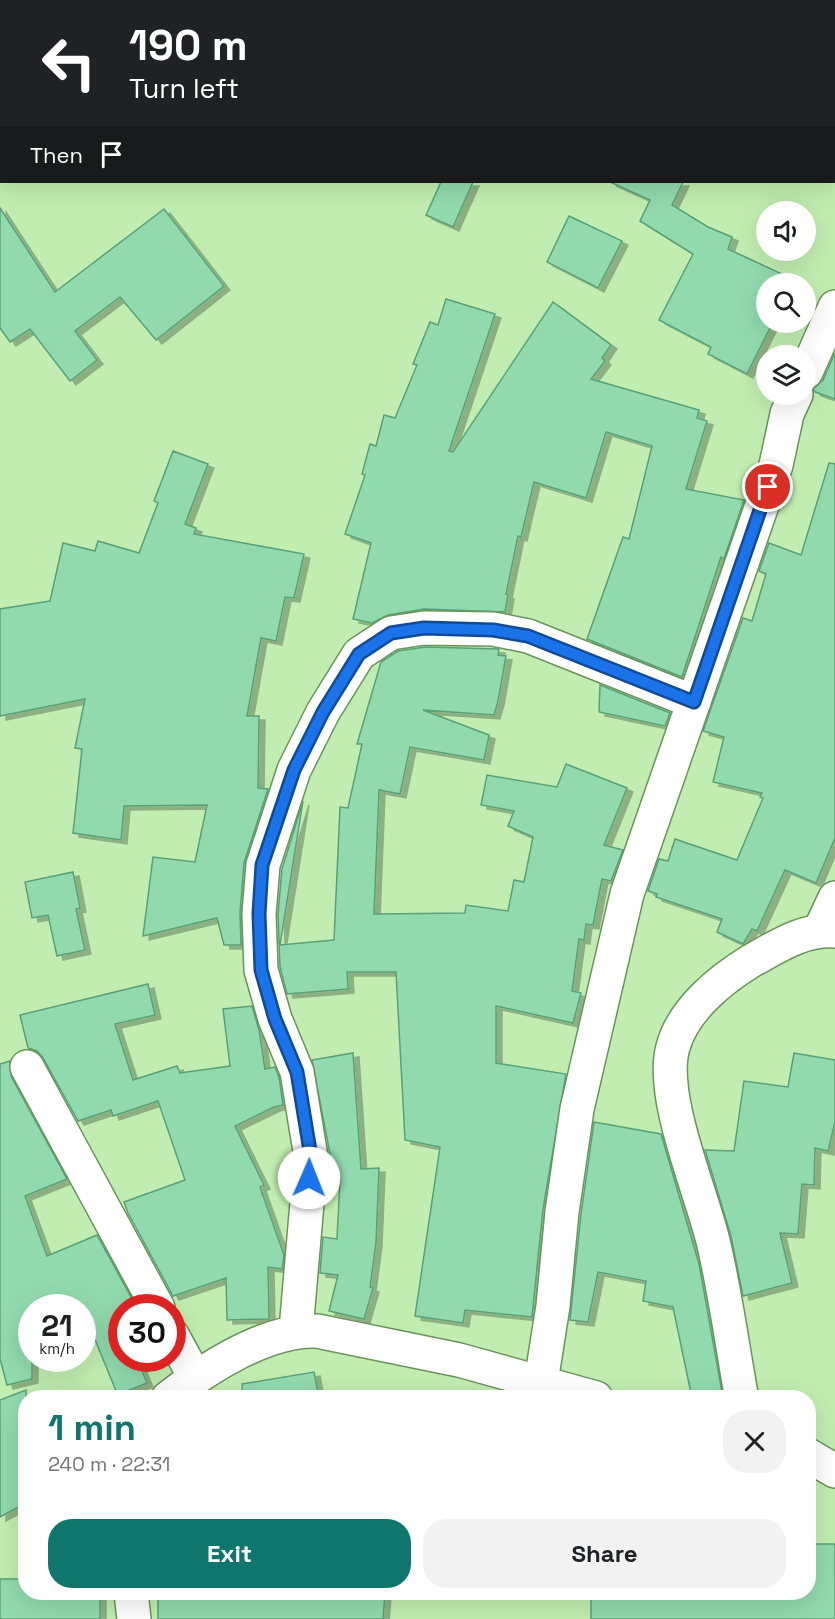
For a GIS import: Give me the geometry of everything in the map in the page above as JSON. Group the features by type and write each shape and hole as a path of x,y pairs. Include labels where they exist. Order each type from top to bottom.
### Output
{"street":[{"path":"816,350 835,307"},
{"path":"541,1382 553,1306 562,1212 578,1109 627,894 751,531 776,465 791,405"},
{"path":"296,1330 311,1157 297,1072 275,1019 261,970 259,914 262,865 294,770 323,712 359,654 391,633 424,628 493,630 528,636 694,702"},
{"path":"741,1390 714,1242 671,1098 672,1048 682,1023 726,976 789,939 827,931 835,898"},
{"path":"27,1067 150,1294"},
{"path":"178,1390 219,1362 296,1330 317,1331 459,1360 568,1390"},
{"path":"186,1361 195,1377"},
{"path":"816,1460 835,1471"},
{"path":"132,1600 134,1619"}],"building":[{"path":"441,183 473,183 453,227 426,215"},
{"path":"612,183 683,183 672,205 708,227 732,237 728,249 780,273 756,273 756,333 768,333 762,345 756,345 756,356 747,374 708,354 711,347 659,320 693,254 640,221 650,200"},
{"path":"0,208 55,292 164,209 224,286 156,340 120,297 75,331 97,360 70,381 30,329 10,342 0,328"},
{"path":"569,216 622,241 598,288 547,262"},
{"path":"446,299 495,314 449,451 453,452 553,302 611,345 602,358 605,361 591,379 699,410 697,418 707,421 686,489 744,500 724,559 721,557 682,677 587,639 623,537 629,539 652,446 606,432 586,498 534,482 521,537 518,536 506,594 508,595 505,612 424,609 388,615 372,623 353,619 371,543 345,534 365,475 362,474 370,444 376,446 384,415 395,418 417,365 413,364 430,322 438,325"},
{"path":"835,353 835,399 816,392 816,386 823,380"},
{"path":"173,451 208,464 185,524 196,528 194,534 304,554 294,598 285,597 276,641 261,638 247,716 259,716 258,788 268,789 244,863 240,913 241,945 224,945 217,918 143,936 153,857 195,862 207,805 124,806 121,840 73,833 82,749 75,748 85,699 0,716 0,609 50,601 63,543 95,551 98,541 139,553 158,503 154,501"},
{"path":"829,463 835,464 835,838 816,883 785,870 757,931 752,929 743,944 717,932 722,919 656,897 657,894 648,891 659,859 668,861 675,839 737,860 763,798 760,797 762,793 713,782 724,737 703,731 743,618 752,621 766,574 759,571 769,543 801,555"},
{"path":"425,647 499,649 498,655 506,656 498,701 494,715 423,710 489,735 484,760 410,747 400,794 379,790 374,914 465,913 466,905 508,911 514,880 524,882 533,837 508,826 514,811 481,805 487,775 557,787 566,764 627,788 604,845 623,850 611,881 602,879 593,925 586,924 584,940 579,939 572,991 581,993 573,1023 496,1006 496,1063 566,1074 543,1209 532,1317 465,1310 463,1323 415,1316 440,1147 405,1140 396,972 347,972 348,989 287,994 280,967 278,914 282,869 303,801 280,945 334,940 340,807 348,808 362,744 357,744 381,662 398,651"},
{"path":"600,685 670,713 665,726 599,712"},
{"path":"73,872 80,908 76,909 85,950 57,956 48,915 32,918 25,882"},
{"path":"148,984 155,1015 115,1024 133,1080 177,1066 180,1073 230,1066 223,1009 252,1006 259,1030 265,1069 275,1067 279,1077 283,1105 235,1126 264,1185 260,1187 284,1255 282,1269 268,1267 269,1319 227,1320 226,1278 179,1294 172,1294 124,1202 185,1180 158,1101 113,1116 111,1110 78,1121 43,1058 37,1051 28,1048 20,1015"},
{"path":"353,1053 361,1169 379,1168 376,1243 370,1287 373,1288 364,1319 329,1311 338,1275 320,1273 323,1237 337,1239 340,1179 328,1180 330,1154 312,1060"},
{"path":"794,1053 835,1060 835,1122 828,1151 815,1148 814,1185 802,1184 798,1234 780,1233 792,1283 743,1296 731,1236 705,1150 734,1151 744,1081 788,1087"},
{"path":"10,1061 11,1076 67,1179 25,1196 47,1256 97,1235 129,1294 108,1294 108,1371 96,1342 96,1294 18,1294 18,1372 32,1372 32,1379 7,1385 0,1359 0,1064"},
{"path":"594,1122 661,1134 699,1264 722,1390 690,1390 673,1307 643,1301 646,1281 598,1272 588,1322 570,1320 581,1214"},
{"path":"108,1372 142,1372 147,1383 130,1390 116,1390"},
{"path":"314,1372 317,1390 242,1390 242,1384"},
{"path":"18,1393 18,1507 0,1517 0,1400"},
{"path":"816,1544 835,1544 835,1619 591,1619 591,1600 816,1600"},
{"path":"0,1579 18,1579 18,1600 100,1600 100,1619 0,1619"},
{"path":"158,1600 384,1600 383,1619 158,1619"}],"route":[{"path":"309,1178 311,1157 306,1111 297,1072 275,1019 261,970 259,914 262,865 294,770 323,712 359,654 391,633 424,628 493,630 528,636 694,702 768,487"}]}
